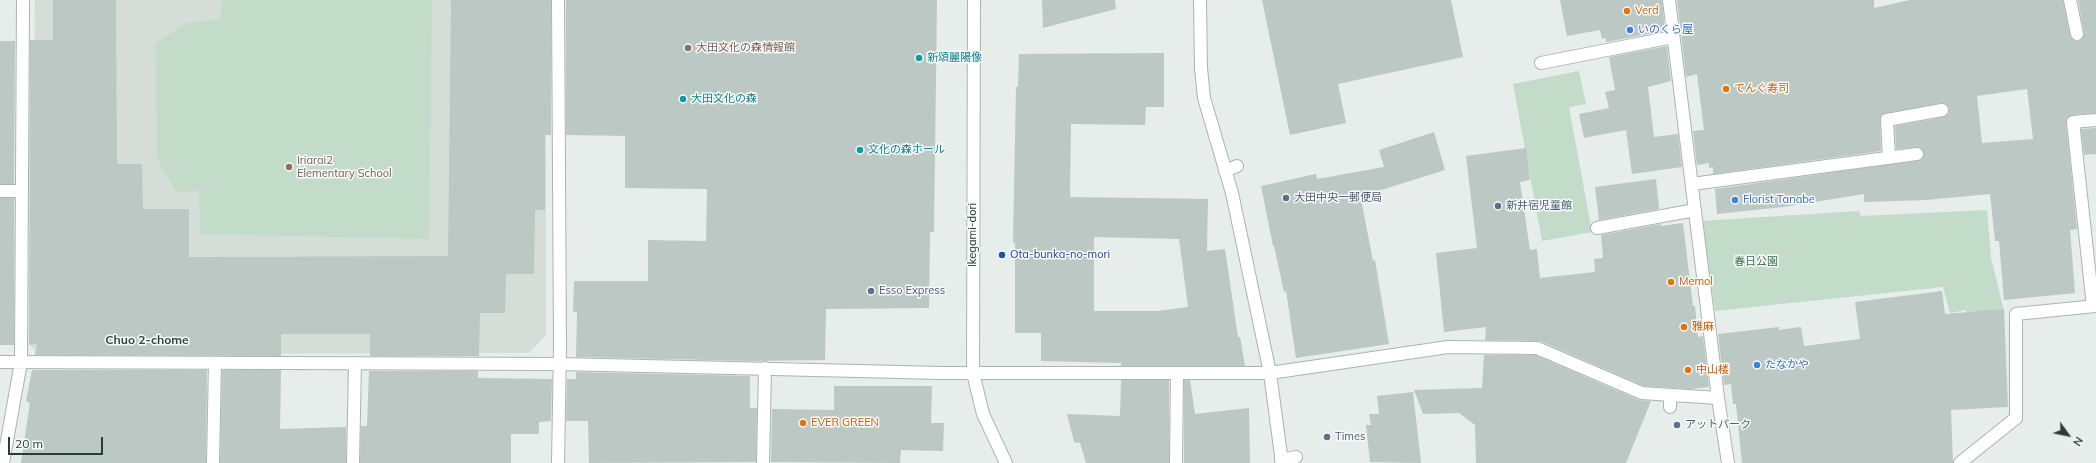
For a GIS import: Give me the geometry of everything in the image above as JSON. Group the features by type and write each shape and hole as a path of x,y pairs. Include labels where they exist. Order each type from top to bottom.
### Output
{"street":[{"path":"2,463 21,362 23,0"},
{"path":"558,0 560,364 558,463"},
{"name":"Ikegami-dori","path":"974,0 973,373 983,414 1006,463"},
{"path":"1200,0 1201,68 1204,98 1231,169 1232,193 1270,373 1282,462 1296,456"},
{"path":"1669,0 1718,398 1728,463"},
{"path":"2070,0 2076,34"},
{"path":"1541,63 1673,37"},
{"path":"1889,158 1887,120 1942,110"},
{"path":"1960,463 2016,418 2016,314 2094,306 2073,122 2096,120"},
{"path":"1692,184 1917,154"},
{"path":"0,191 21,191"},
{"path":"1597,228 1695,210"},
{"path":"0,362 560,364 973,373 1270,373 1320,371 1448,347 1537,348 1642,393 1670,401 1718,398"},
{"path":"213,463 214,363"},
{"path":"353,463 355,363"},
{"path":"763,463 765,368"},
{"path":"1176,463 1177,373"}],"shaded area":[{"name":"Iriarai2 Elementary School","path":"35,0 546,0 546,335 529,353 39,354 31,347"}],"green space":[{"path":"222,0 432,0 429,239 200,234 199,191 177,192 157,159 156,43 186,23 220,19"},
{"path":"1579,71 1586,104 1569,107 1592,232 1542,241 1513,84"},
{"name":"春日公園","path":"1987,210 1991,258 2003,307 2000,332 1970,337 1966,310 1950,313 1943,287 1715,311 1701,221 1859,211 1861,216"}],"building":[{"path":"53,0 116,0 117,164 142,164 143,209 189,209 189,257 448,256 451,0 551,0 551,135 545,135 545,210 535,210 534,274 506,274 505,313 480,313 479,356 370,356 370,334 281,334 281,356 35,355 37,344 29,345 30,40 53,40"},
{"path":"566,0 937,0 934,232 930,232 929,308 826,309 825,360 751,361 576,357 577,312 573,312 574,281 648,281 648,240 706,241 707,189 625,188 625,136 566,135"},
{"path":"1042,0 1115,0 1116,9 1043,28"},
{"path":"1262,0 1451,0 1463,57 1338,84 1346,123 1290,135"},
{"path":"1560,0 1662,0 1665,31 1606,42 1606,38 1602,39 1600,30 1567,36"},
{"path":"1677,0 1874,0 1874,8 1910,0 2063,0 2070,36 2074,41 2078,41 2082,39 2084,33 2078,0 2096,0 2096,113 2072,115 2066,119 2077,229 2070,230 2075,293 2004,300 1999,241 1995,241 1990,194 1926,200 1864,202 1864,194 1783,207 1717,214 1715,189 1921,160 1924,153 1920,147 1896,149 1895,126 1944,117 1949,113 1949,108 1945,103 1941,103 1883,114 1880,120 1881,151 1713,174 1713,167 1709,168 1709,163 1697,165 1693,131 1704,130 1697,74 1686,77","holes":["2027,89 2033,139 1982,143 1977,96"]},
{"path":"0,41 15,41 14,184 0,184"},
{"path":"1667,46 1671,81 1648,87 1654,137 1678,134 1682,167 1632,174 1626,130 1584,138 1579,114 1609,108 1605,92 1615,90 1609,57"},
{"path":"1164,53 1164,107 1146,107 1145,125 1071,124 1070,197 1208,199 1207,251 1225,249 1238,337 1240,337 1245,366 1121,366 1121,363 1041,361 1041,333 1015,333 1015,243 1013,243 1016,87 1018,87 1019,54","holes":["1094,237 1179,239 1188,307 1158,311 1094,311"]},
{"path":"2096,128 2096,154 2084,155 2081,129"},
{"path":"1434,132 1445,170 1362,196 1361,199 1373,261 1375,260 1389,344 1296,358 1286,291 1284,292 1261,186 1316,174 1317,179 1384,167 1379,150"},
{"path":"1526,148 1530,180 1520,182 1530,250 1537,249 1540,278 1595,272 1594,259 1603,258 1601,235 1661,224 1661,226 1683,223 1693,306 1695,306 1698,337 1703,336 1709,387 1690,389 1644,386 1540,341 1485,340 1486,327 1444,332 1436,253 1477,248 1466,156"},
{"path":"1656,179 1659,209 1599,220 1595,187"},
{"path":"0,198 14,198 14,345 0,345"},
{"path":"1942,291 1945,314 2004,309 2008,407 1951,410 1953,463 1742,463 1736,404 1733,404 1731,384 1724,385 1718,334 1779,327 1779,330 1801,327 1804,346 1860,339 1855,302"},
{"path":"1484,355 1535,355 1639,400 1651,401 1626,463 1476,463 1475,425 1459,413 1423,414 1414,390 1482,388"},
{"path":"32,370 207,370 206,463 21,463 30,403 26,401"},
{"path":"222,370 281,370 280,429 346,427 346,463 220,463"},
{"path":"369,371 478,371 478,378 552,379 551,421 539,422 539,434 511,434 511,463 360,463 361,426 367,426"},
{"path":"576,372 750,376 750,408 757,408 756,462 589,463 588,421 566,421 567,379 576,379"},
{"path":"1121,380 1169,380 1169,463 1086,463 1080,443 1074,442 1067,414 1120,416"},
{"path":"1184,380 1190,380 1195,414 1249,408 1250,463 1184,463"},
{"path":"834,386 932,386 931,423 944,423 943,451 901,450 900,463 771,462 772,409 834,410"},
{"path":"1413,392 1421,463 1370,462 1366,425 1371,425 1369,414 1379,414 1377,396"}],"place":[{"name":"Verd","path":"1627,11"},
{"name":"いのくら屋","path":"1630,30"},
{"name":"大田文化の森情報館","path":"688,48"},
{"name":"新頌麗陽像","path":"919,58"},
{"name":"てんぐ寿司","path":"1726,89"},
{"name":"大田文化の森","path":"683,99"},
{"name":"文化の森ホール","path":"860,150"},
{"name":"Iriarai2 Elementary School","path":"289,167"},
{"name":"大田中央一郵便局","path":"1286,198"},
{"name":"Florist Tanabe","path":"1735,200"},
{"name":"新井宿児童館","path":"1498,206"},
{"name":"Ota-bunka-no-mori","path":"1002,255"},
{"name":"Memol","path":"1671,282"},
{"name":"Esso Express","path":"871,291"},
{"name":"雅麻","path":"1684,327"},
{"name":"たなかや","path":"1757,365"},
{"name":"中山楼","path":"1688,370"},
{"name":"EVER GREEN","path":"803,423"},
{"name":"アットパーク","path":"1677,425"},
{"name":"Times","path":"1327,437"}],"district":[{"name":"Chuo 2-chome","path":"147,340"}]}
